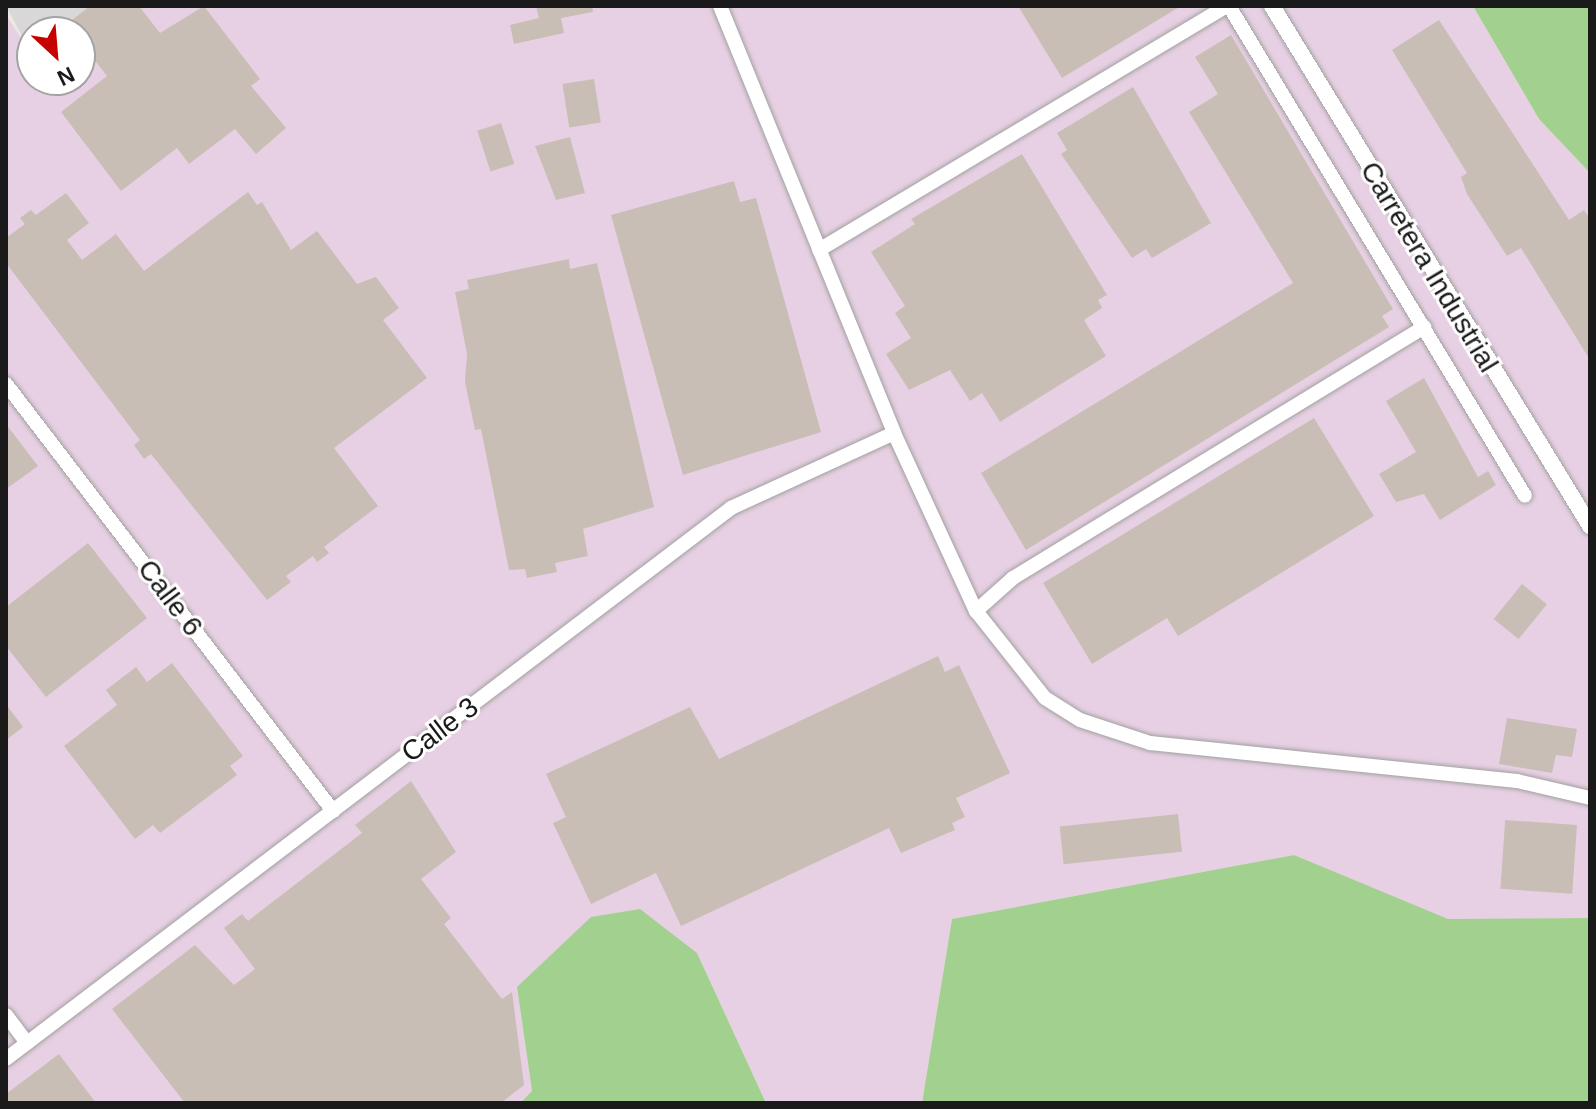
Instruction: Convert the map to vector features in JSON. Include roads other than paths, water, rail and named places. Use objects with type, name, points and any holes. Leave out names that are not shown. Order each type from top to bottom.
[{"type":"street","points":[[720,6],[894,433],[976,611],[1045,698],[1080,720],[1150,743],[1517,781],[1590,798]]},
{"type":"street","points":[[819,250],[1228,6],[1525,496]]},
{"type":"street","name":"Carretera Industrial","points":[[1272,6],[1590,526]]},
{"type":"street","points":[[976,611],[1013,578],[1425,327]]},
{"type":"street","name":"Calle 6","points":[[6,384],[333,811]]},
{"type":"street","name":"Calle 3","points":[[6,1059],[731,508],[894,433]]},
{"type":"street","points":[[6,1015],[27,1043]]}]
